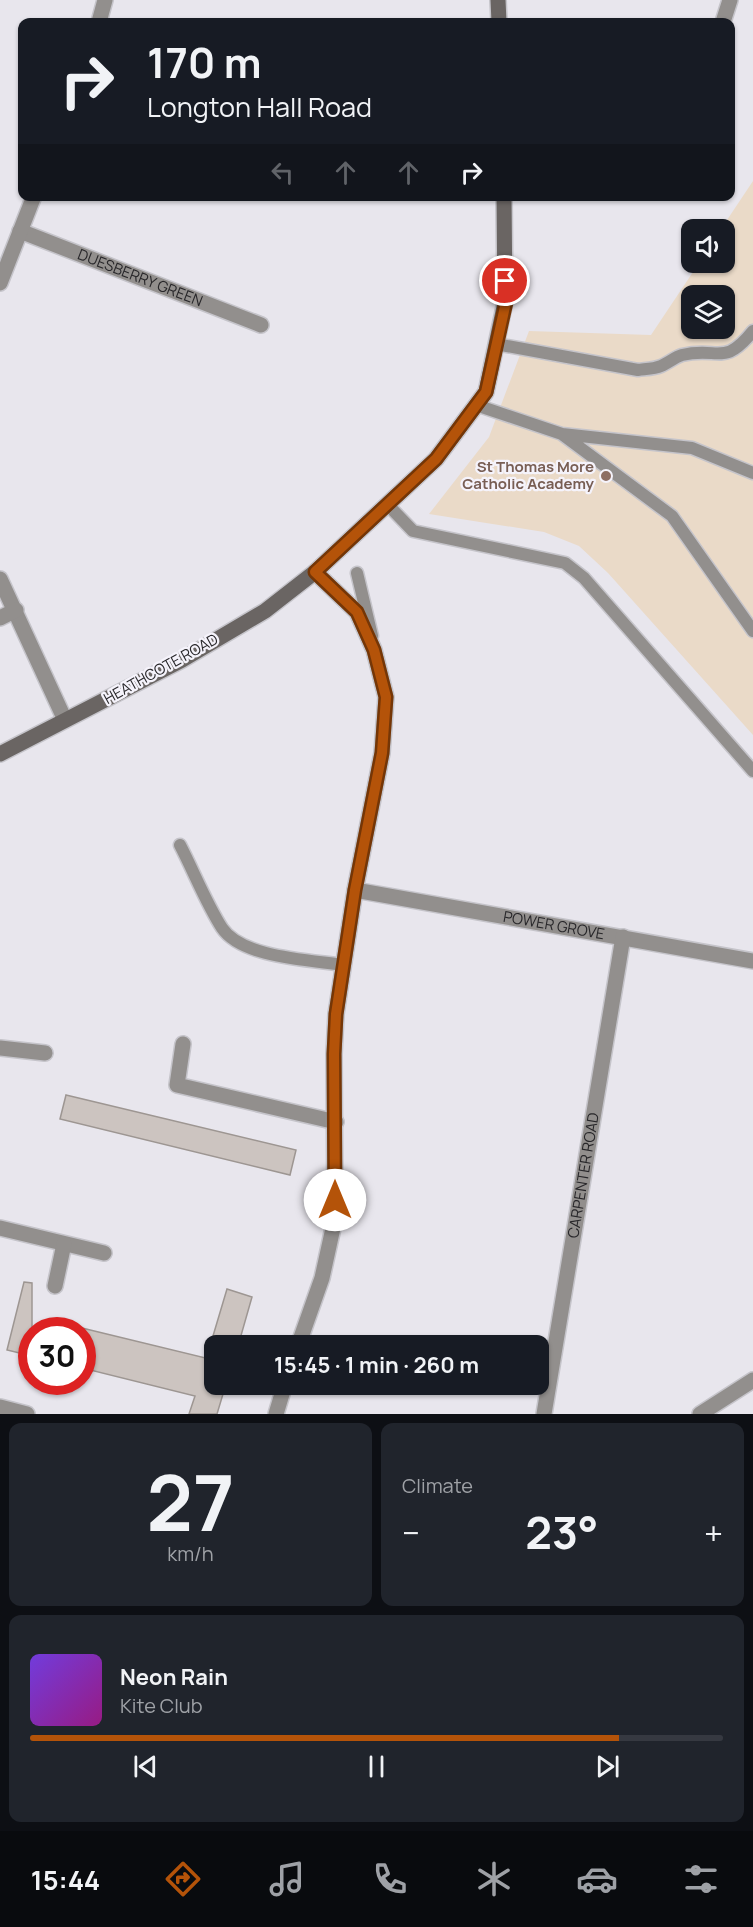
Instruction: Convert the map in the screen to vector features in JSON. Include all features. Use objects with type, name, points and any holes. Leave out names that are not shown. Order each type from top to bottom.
[{"type":"street","points":[[100,18],[105,0]]},
{"type":"street","points":[[498,0],[499,18]]},
{"type":"street","points":[[724,18],[730,0]]},
{"type":"street","points":[[0,283],[31,201]]},
{"type":"street","name":"HEATHCOTE ROAD","points":[[0,754],[182,660],[265,611],[315,572],[436,459],[486,392],[506,302],[504,201]]},
{"type":"street","name":"DUESBERRY GREEN","points":[[20,231],[261,325]]},
{"type":"street","points":[[302,1335],[322,1278],[335,1219],[334,1054],[355,890],[382,753],[386,697],[374,650],[357,612],[315,572]]},
{"type":"street","points":[[0,579],[65,720]]},
{"type":"street","points":[[0,618],[16,610]]},
{"type":"street","name":"POWER GROVE","points":[[355,890],[753,961]]},
{"type":"street","name":"CARPENTER ROAD","points":[[544,1414],[623,937]]},
{"type":"street","points":[[183,1044],[177,1085],[336,1122]]},
{"type":"street","points":[[0,1048],[45,1053]]},
{"type":"street","points":[[0,1228],[104,1254]]},
{"type":"street","points":[[55,1286],[64,1244]]},
{"type":"street","points":[[700,1414],[753,1380]]},
{"type":"street","points":[[276,1414],[282,1395]]},
{"type":"street","points":[[0,1407],[27,1414]]},
{"type":"lane","points":[[496,344],[638,370],[660,367],[679,356],[696,353],[726,355],[741,346],[753,331]]},
{"type":"lane","points":[[476,405],[562,434],[692,448],[753,473]]},
{"type":"lane","points":[[562,434],[672,516],[753,631]]},
{"type":"lane","points":[[388,506],[412,531],[565,563],[584,578],[753,771]]},
{"type":"lane","points":[[357,573],[366,604],[374,650]]},
{"type":"lane","points":[[180,845],[223,930],[239,943],[265,953],[344,964]]},
{"type":"shaded area","name":"St Thomas More Catholic Academy","points":[[753,181],[753,735],[608,573],[579,546],[544,532],[429,514],[489,437],[529,331],[651,335],[681,290],[681,339],[735,339],[735,285],[684,285],[692,273],[735,273],[735,219],[728,219]]},
{"type":"building","points":[[66,1095],[296,1150],[290,1175],[60,1119]]},
{"type":"building","points":[[24,1282],[32,1283],[32,1317],[18,1317],[18,1353],[7,1350]]},
{"type":"building","points":[[227,1289],[252,1297],[241,1335],[213,1335]]},
{"type":"building","points":[[96,1331],[204,1358],[204,1395],[223,1395],[217,1414],[189,1414],[195,1396],[96,1371]]},
{"type":"place","name":"St Thomas More Catholic Academy","points":[[606,476]]},
{"type":"route","points":[[335,1200],[336,1014],[355,890],[382,753],[386,697],[374,650],[357,612],[315,572],[436,459],[486,392],[506,302],[505,281]]}]
